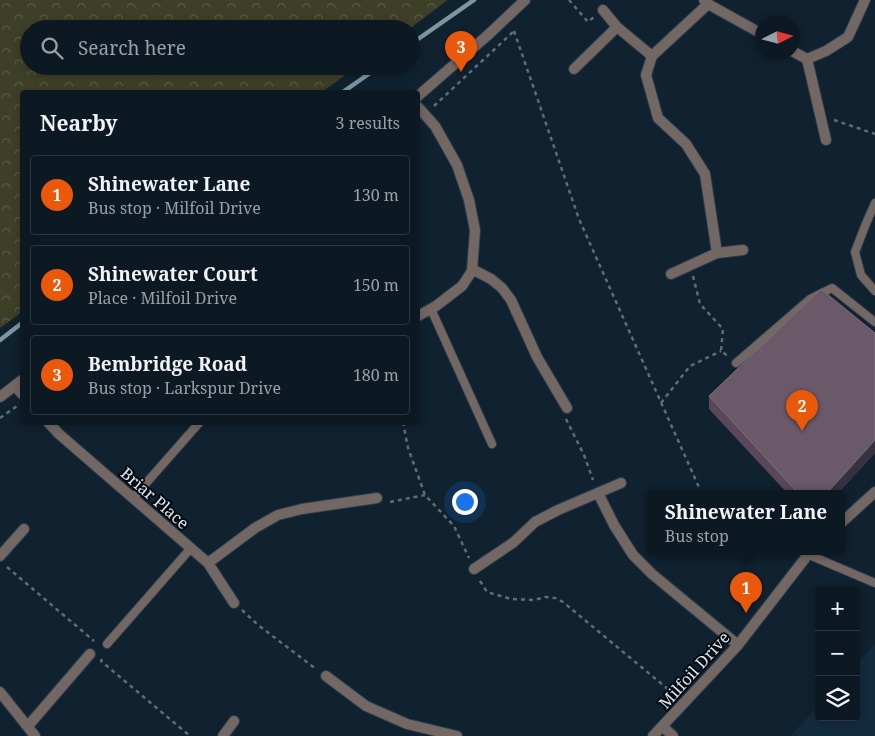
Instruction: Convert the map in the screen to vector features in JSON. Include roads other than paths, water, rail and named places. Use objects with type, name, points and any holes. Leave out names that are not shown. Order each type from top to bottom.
[{"type":"street","points":[[420,94],[525,0]]},
{"type":"street","points":[[807,59],[826,51],[848,37],[865,0]]},
{"type":"street","points":[[717,253],[705,174],[686,144],[658,118],[646,75],[652,56],[706,2],[755,30]]},
{"type":"street","points":[[603,10],[618,27],[652,56]]},
{"type":"street","points":[[574,69],[618,27]]},
{"type":"street","points":[[800,55],[807,59],[826,140]]},
{"type":"street","points":[[420,109],[436,126],[456,165],[469,200],[475,230],[472,269],[462,286],[420,315]]},
{"type":"street","points":[[671,274],[717,253],[743,250]]},
{"type":"street","points":[[472,269],[491,279],[502,288],[511,300],[537,357],[568,408]]},
{"type":"street","points":[[0,397],[19,383]]},
{"type":"street","name":"Briar Place","points":[[51,425],[208,563],[234,602]]},
{"type":"street","points":[[474,569],[514,542],[535,522],[621,483]]},
{"type":"street","points":[[845,519],[875,492]]},
{"type":"street","points":[[598,494],[614,525],[633,555],[652,574],[738,644]]},
{"type":"street","points":[[208,563],[255,528],[278,515],[302,509],[377,498]]},
{"type":"street","points":[[0,556],[24,529]]},
{"type":"street","name":"Milfoil Drive","points":[[654,736],[738,644],[807,555]]},
{"type":"street","points":[[28,726],[90,654]]},
{"type":"street","points":[[326,676],[366,706],[406,724],[457,736]]},
{"type":"street","points":[[0,692],[35,736]]},
{"type":"street","points":[[223,736],[234,721]]},
{"type":"street","points":[[663,727],[673,736]]},
{"type":"lane","points":[[874,288],[861,274],[855,252],[875,202]]},
{"type":"lane","points":[[736,363],[810,299],[832,288],[875,322]]},
{"type":"lane","points":[[431,309],[492,444]]},
{"type":"lane","points":[[134,498],[198,425]]},
{"type":"lane","points":[[105,647],[191,548]]},
{"type":"lane","points":[[813,555],[875,583]]},
{"type":"waterway","points":[[420,38],[474,0]]},
{"type":"waterway","points":[[346,90],[367,75]]},
{"type":"waterway","points":[[0,340],[20,325]]},
{"type":"place","name":"Bembridge Road","points":[[461,72]]},
{"type":"place","name":"Shinewater Court","points":[[802,431]]},
{"type":"place","name":"Shinewater Lane","points":[[746,613]]}]
